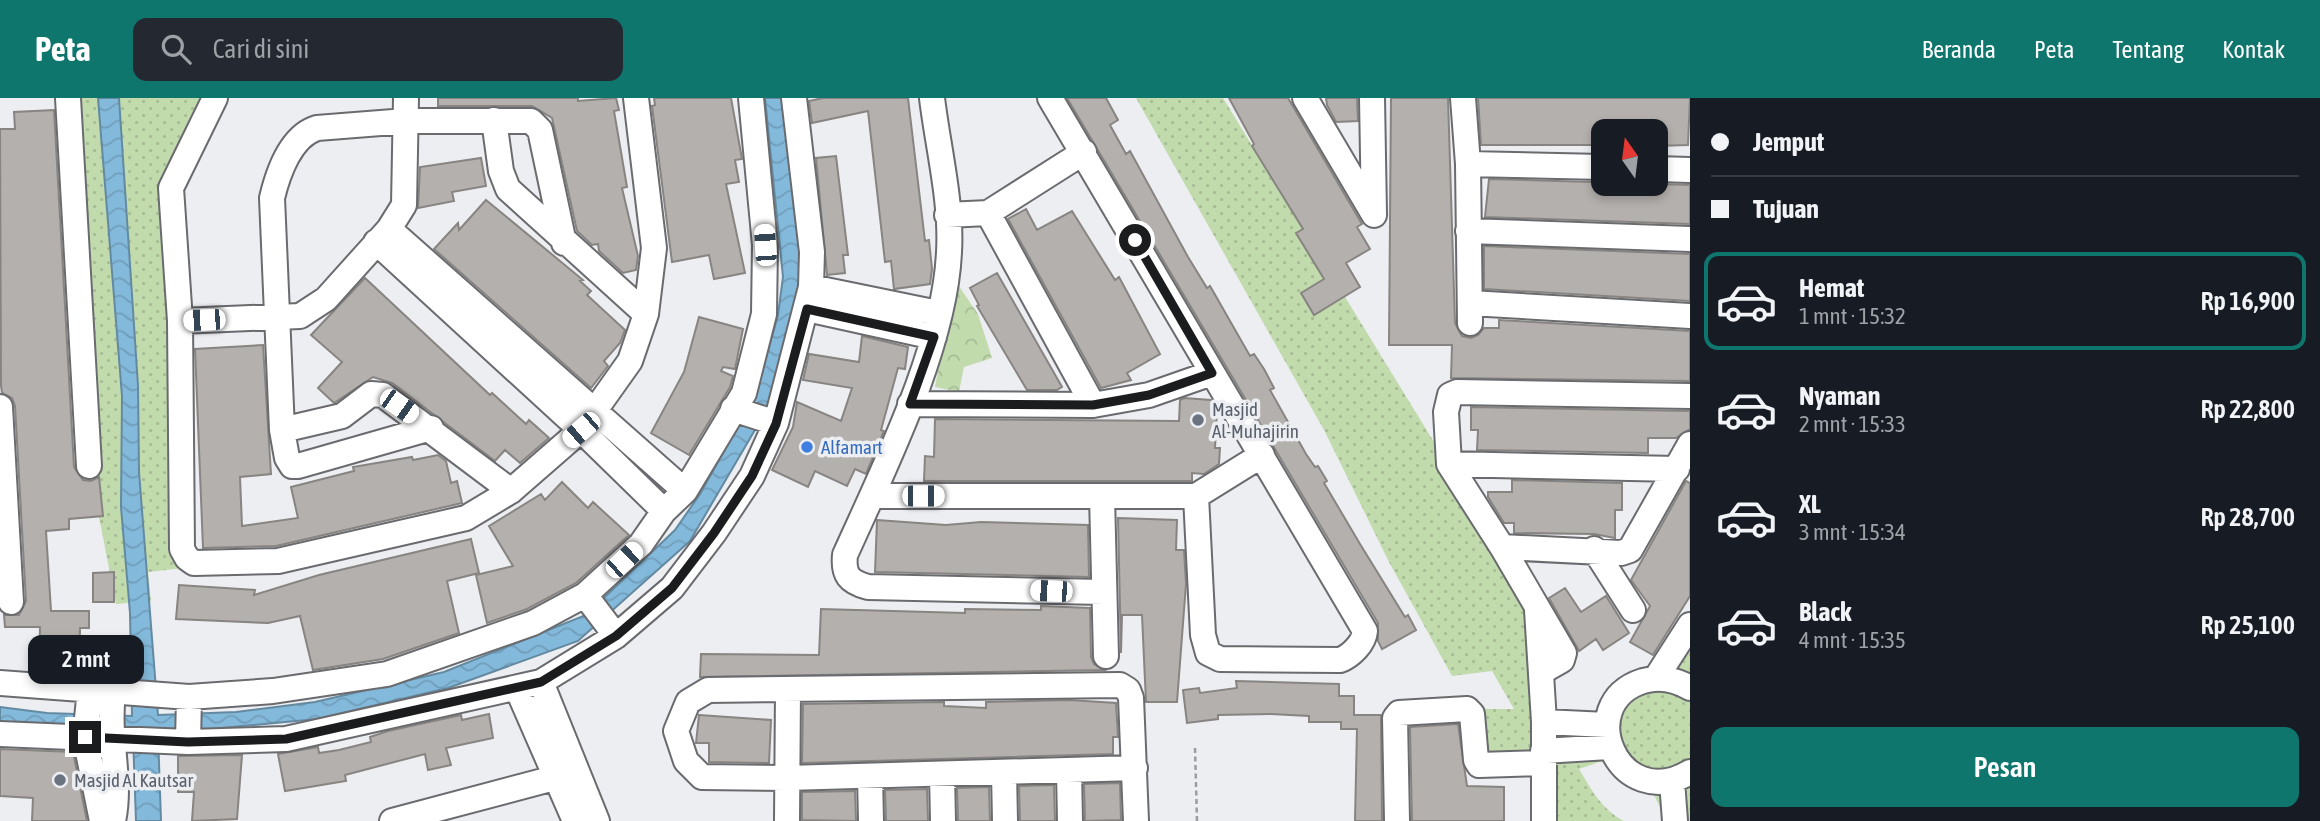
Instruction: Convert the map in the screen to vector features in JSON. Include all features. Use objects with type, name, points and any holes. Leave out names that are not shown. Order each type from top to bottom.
[{"type":"street","points":[[68,98],[89,466]]},
{"type":"street","points":[[215,98],[172,188],[180,321],[182,549],[194,563],[292,558],[466,518],[511,491],[587,421],[631,361],[646,314],[654,248],[636,98]]},
{"type":"street","points":[[0,683],[108,715],[158,741],[189,738],[286,739],[541,682],[600,614],[641,544],[664,511],[685,491],[744,393],[764,313],[765,245],[751,98]]},
{"type":"street","points":[[0,734],[85,734],[108,715],[156,694],[189,697],[273,691],[387,674],[533,623],[600,614],[672,588],[714,533],[752,476],[776,424],[809,298],[812,252],[794,98]]},
{"type":"street","points":[[932,98],[949,252],[936,325],[910,404],[845,555],[845,573],[852,583],[868,587],[1104,592]]},
{"type":"street","points":[[1050,98],[1365,631],[1365,638],[1347,658],[1220,659],[1208,653],[1203,635],[1196,496]]},
{"type":"street","points":[[1305,98],[1374,215],[1372,98]]},
{"type":"street","points":[[1463,98],[1468,164],[1470,313],[1690,316]]},
{"type":"street","points":[[180,321],[308,313],[326,299],[382,235],[406,199],[406,110]]},
{"type":"street","points":[[431,428],[298,466],[290,463],[287,458],[282,430],[272,198],[280,172],[299,139],[306,131],[317,128],[406,110],[494,120],[531,121],[540,131],[564,243]]},
{"type":"street","points":[[494,120],[501,172],[508,190],[646,314]]},
{"type":"street","points":[[947,215],[988,213],[1084,152]]},
{"type":"street","points":[[1468,164],[1591,167]]},
{"type":"street","points":[[1668,169],[1690,170]]},
{"type":"street","points":[[988,213],[1093,405]]},
{"type":"street","points":[[1468,231],[1690,239]]},
{"type":"street","points":[[382,235],[587,421],[685,491]]},
{"type":"street","points":[[809,298],[936,325]]},
{"type":"street","points":[[910,404],[1093,405],[1149,395],[1212,373]]},
{"type":"street","points":[[1544,821],[1544,722],[1537,610],[1502,547],[1449,464],[1447,400],[1453,393],[1690,396]]},
{"type":"street","points":[[282,430],[342,416],[375,394],[383,395],[431,428],[511,491]]},
{"type":"street","points":[[0,407],[13,602]]},
{"type":"street","points":[[733,409],[776,424]]},
{"type":"street","points":[[587,421],[664,511]]},
{"type":"street","points":[[1502,547],[1621,552],[1630,550],[1690,444]]},
{"type":"street","points":[[872,496],[1196,496],[1262,455]]},
{"type":"street","points":[[1449,464],[1677,469]]},
{"type":"street","points":[[1102,496],[1106,656]]},
{"type":"street","points":[[1594,550],[1633,610]]},
{"type":"street","points":[[1656,678],[1690,625]]},
{"type":"street","points":[[1675,821],[1681,777],[1646,781],[1630,773],[1608,736],[1613,705],[1625,691],[1637,683],[1656,678],[1671,679],[1690,688]]},
{"type":"street","points":[[541,682],[566,775],[575,821]]},
{"type":"street","points":[[1135,768],[788,778],[697,775],[686,761],[676,731],[688,702],[704,691],[1120,685],[1128,690],[1131,698],[1135,768],[1136,821]]},
{"type":"street","points":[[517,688],[566,775],[597,821]]},
{"type":"street","points":[[787,821],[788,690]]},
{"type":"street","points":[[189,697],[189,738]]},
{"type":"street","points":[[1397,821],[1395,718],[1399,713],[1467,709],[1472,714],[1476,760],[1479,765],[1543,757],[1608,736]]},
{"type":"street","points":[[108,715],[116,787],[113,821]]},
{"type":"street","points":[[1544,722],[1608,736]]},
{"type":"street","points":[[85,734],[103,821]]},
{"type":"street","points":[[1069,771],[1070,821]]},
{"type":"street","points":[[1004,773],[1005,821]]},
{"type":"street","points":[[942,774],[943,821]]},
{"type":"street","points":[[392,821],[458,813],[566,775]]},
{"type":"street","points":[[870,776],[872,821]]},
{"type":"path","points":[[1195,748],[1197,821]]},
{"type":"green space","points":[[68,98],[215,98],[175,177],[184,568],[148,572],[151,601],[116,604],[89,466]]},
{"type":"green space","points":[[1136,98],[1223,98],[1537,610],[1544,751],[1607,736],[1637,683],[1690,625],[1690,821],[1667,821],[1647,781],[1614,757],[1579,769],[1603,805],[1624,821],[1544,821],[1544,763],[1483,766],[1467,709],[1514,709],[1492,671],[1452,676],[1389,562],[1324,430]]},
{"type":"green space","points":[[954,279],[978,314],[992,358],[964,367],[959,392],[935,387]]},
{"type":"water","points":[[98,98],[119,98],[138,386],[139,472],[158,715],[236,712],[315,702],[444,672],[586,615],[675,530],[700,494],[756,394],[778,315],[783,277],[765,98],[787,98],[804,275],[773,399],[690,541],[578,641],[448,688],[317,719],[158,734],[161,821],[136,821],[133,736],[0,726],[0,707],[47,713],[132,716],[130,613],[121,507],[122,396]]},
{"type":"building","points":[[438,98],[578,98],[578,101],[616,98],[619,110],[614,111],[627,187],[622,188],[638,256],[636,270],[623,273],[599,251],[598,244],[592,245],[577,231],[552,118],[532,106],[438,106]]},
{"type":"building","points":[[654,98],[731,98],[742,159],[735,160],[739,182],[726,184],[745,273],[714,279],[709,255],[672,262],[652,106],[655,105]]},
{"type":"building","points":[[823,98],[908,98],[925,241],[929,240],[932,269],[930,284],[894,289],[891,261],[885,262],[868,111],[812,123],[809,101]]},
{"type":"building","points":[[1067,98],[1106,98],[1118,120],[1110,125],[1126,154],[1130,151],[1207,288],[1210,286],[1250,356],[1254,354],[1264,369],[1274,388],[1270,390],[1306,454],[1315,467],[1318,466],[1327,481],[1324,483],[1360,544],[1405,617],[1408,615],[1416,630],[1382,649],[1378,641],[1378,623]]},
{"type":"building","points":[[1229,98],[1288,98],[1362,224],[1357,227],[1370,249],[1346,263],[1360,287],[1314,315],[1301,293],[1324,279],[1296,233],[1303,229],[1252,146],[1254,144]]},
{"type":"building","points":[[1326,98],[1357,98],[1358,121],[1336,122]]},
{"type":"building","points":[[1391,98],[1448,98],[1455,323],[1462,336],[1471,338],[1484,328],[1499,328],[1499,320],[1690,331],[1690,381],[1451,378],[1452,345],[1389,345]]},
{"type":"building","points":[[1478,98],[1690,98],[1688,145],[1668,146],[1668,119],[1591,119],[1591,145],[1481,145]]},
{"type":"building","points":[[54,110],[74,467],[83,480],[91,481],[99,477],[103,516],[69,519],[69,529],[46,531],[51,611],[89,611],[89,628],[80,628],[79,673],[39,671],[40,627],[5,627],[4,615],[19,615],[26,601],[15,406],[12,398],[2,393],[1,386],[0,129],[15,129],[14,112]]},
{"type":"building","points":[[836,156],[848,255],[843,255],[845,273],[827,275],[816,158]]},
{"type":"building","points":[[481,158],[486,186],[452,192],[454,201],[418,208],[420,167]]},
{"type":"building","points":[[1489,179],[1591,182],[1591,196],[1668,196],[1668,184],[1690,185],[1690,224],[1485,217]]},
{"type":"building","points":[[486,200],[583,280],[580,281],[591,291],[587,295],[625,330],[620,343],[604,361],[608,366],[591,388],[434,249],[458,223],[459,230]]},
{"type":"building","points":[[1026,209],[1037,230],[1072,211],[1115,280],[1119,277],[1160,354],[1127,373],[1131,380],[1101,388],[1008,219]]},
{"type":"building","points":[[1484,246],[1690,254],[1690,301],[1484,289]]},
{"type":"building","points":[[997,273],[1062,387],[1057,390],[1027,390],[977,306],[979,305],[970,288]]},
{"type":"building","points":[[365,278],[490,395],[492,393],[526,424],[529,420],[549,438],[520,463],[505,450],[495,461],[392,383],[373,377],[334,403],[318,388],[342,362],[311,335]]},
{"type":"building","points":[[699,317],[743,329],[735,369],[723,367],[721,371],[733,376],[730,387],[689,455],[651,433],[684,372]]},
{"type":"building","points":[[862,336],[908,347],[905,369],[898,368],[881,430],[884,431],[866,474],[855,469],[847,486],[815,471],[808,487],[772,470],[793,427],[797,402],[841,421],[852,388],[803,380],[809,354],[859,362]]},
{"type":"building","points":[[263,345],[271,474],[240,477],[242,526],[298,518],[291,487],[354,471],[353,467],[412,457],[413,460],[438,455],[446,461],[451,483],[457,481],[462,503],[276,546],[203,548],[195,349]]},
{"type":"building","points":[[1180,400],[1211,400],[1217,409],[1215,448],[1220,448],[1219,464],[1204,474],[1192,473],[1192,481],[924,481],[925,456],[934,457],[935,419],[1179,421]]},
{"type":"building","points":[[1471,407],[1690,411],[1690,429],[1676,438],[1648,438],[1648,453],[1477,450],[1478,430],[1471,430]]},
{"type":"building","points":[[1512,480],[1622,483],[1622,510],[1615,510],[1615,538],[1594,534],[1514,533],[1514,523],[1504,523],[1488,497],[1488,492],[1512,492]]},
{"type":"building","points":[[1686,481],[1690,483],[1690,596],[1653,655],[1630,642],[1650,606],[1631,580]]},
{"type":"building","points":[[562,482],[588,508],[593,502],[629,535],[576,583],[527,609],[487,623],[476,575],[513,566],[489,526],[541,494],[545,500]]},
{"type":"building","points":[[1118,518],[1177,520],[1176,550],[1184,550],[1186,584],[1177,702],[1146,702],[1142,615],[1122,615],[1121,653]]},
{"type":"building","points":[[877,520],[946,525],[981,522],[1088,525],[1089,577],[875,572]]},
{"type":"building","points":[[471,539],[479,573],[447,581],[459,633],[383,659],[313,670],[300,616],[268,623],[176,619],[179,585],[255,590],[254,595],[319,575]]},
{"type":"building","points":[[114,572],[114,602],[93,602],[93,573]]},
{"type":"building","points":[[1565,588],[1581,612],[1606,596],[1629,633],[1603,650],[1596,639],[1579,651],[1549,598]]},
{"type":"building","points":[[1041,606],[1090,608],[1091,657],[1094,664],[1104,670],[700,677],[701,654],[819,655],[821,609],[965,613],[965,609],[1041,610]]},
{"type":"building","points":[[1236,681],[1339,684],[1339,696],[1354,696],[1354,715],[1381,715],[1382,821],[1355,821],[1357,729],[1341,729],[1341,722],[1309,722],[1309,716],[1271,714],[1218,715],[1218,719],[1187,723],[1183,690],[1199,688],[1200,693],[1237,688]]},
{"type":"building","points":[[1069,700],[1116,703],[1118,737],[1113,737],[1113,754],[802,763],[803,704],[944,702],[944,706],[986,708],[986,702]]},
{"type":"building","points":[[489,714],[493,738],[446,748],[451,765],[428,770],[425,754],[345,775],[346,781],[285,791],[278,754],[318,747],[319,753],[339,750],[371,742],[370,737],[388,731],[461,715],[462,720]]},
{"type":"building","points":[[699,715],[771,720],[769,763],[709,762],[709,743],[696,743]]},
{"type":"building","points":[[1458,724],[1467,786],[1504,787],[1504,821],[1412,821],[1410,727]]},
{"type":"building","name":"Masjid Al Kautsar","points":[[0,749],[73,752],[87,821],[32,821],[33,798],[0,796]]},
{"type":"building","points":[[242,755],[237,819],[192,821],[194,792],[178,792],[178,756]]},
{"type":"building","points":[[1120,783],[1121,820],[1085,821],[1084,784]]},
{"type":"building","points":[[1054,785],[1055,821],[1020,821],[1019,786]]},
{"type":"building","points":[[989,787],[990,821],[958,821],[957,788]]},
{"type":"building","points":[[927,789],[928,821],[886,821],[885,790]]},
{"type":"building","points":[[855,791],[856,821],[802,820],[802,792]]},
{"type":"place","name":"Masjid Al-Muhajirin","points":[[1198,420]]},
{"type":"place","name":"Alfamart","points":[[807,447]]},
{"type":"place","name":"Masjid Al Kautsar","points":[[60,780]]},
{"type":"route","points":[[85,737],[188,742],[286,739],[368,723],[541,682],[616,636],[672,588],[714,533],[752,476],[776,424],[807,309],[934,337],[910,404],[1041,407],[1093,405],[1149,395],[1212,373],[1135,240]]}]
